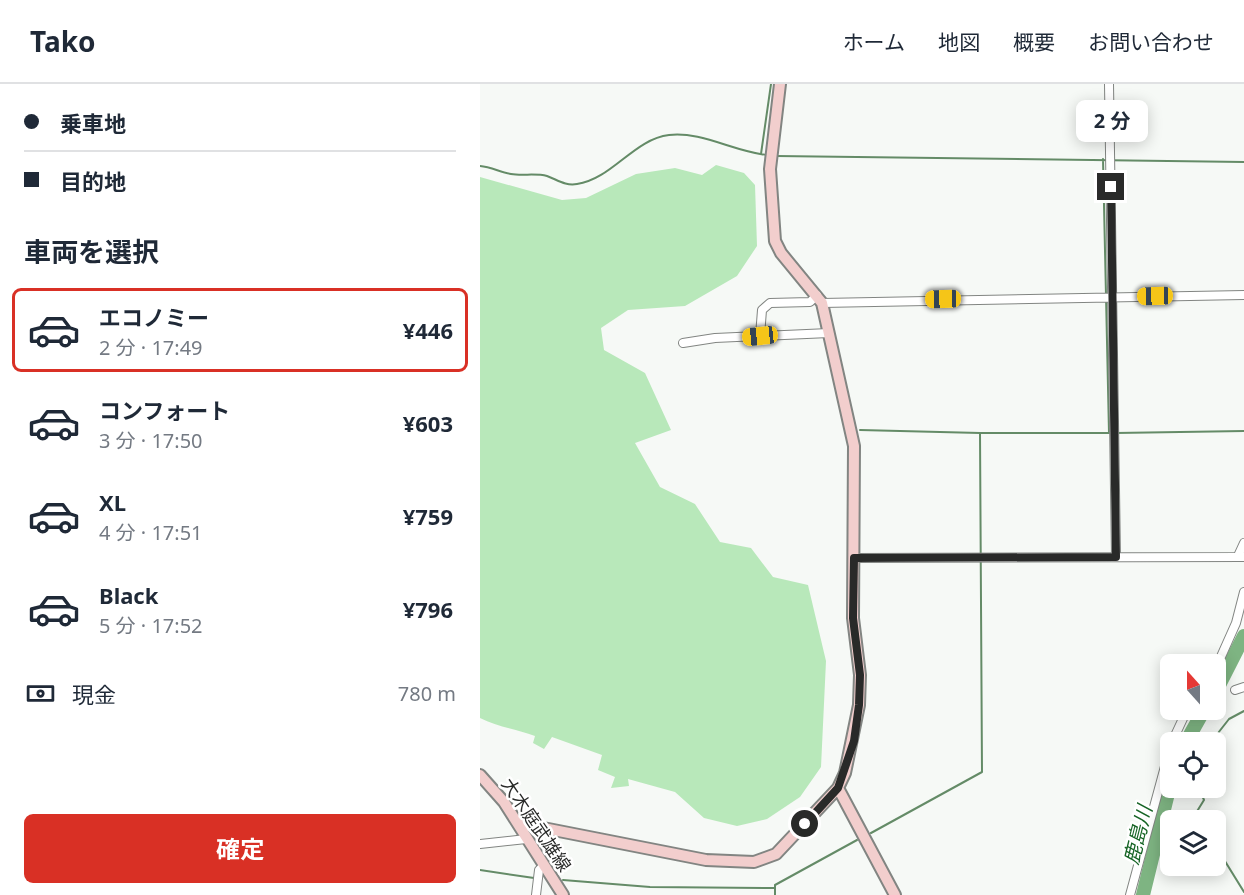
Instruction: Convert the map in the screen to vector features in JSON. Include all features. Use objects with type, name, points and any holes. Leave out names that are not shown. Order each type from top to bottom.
[{"type":"street","points":[[518,823],[706,860],[754,862],[776,854],[838,788],[854,741],[859,705],[860,675],[853,618],[854,446],[830,333],[820,299],[781,253],[775,241],[771,149],[780,84]]},
{"type":"street","points":[[1109,84],[1108,297],[1116,439],[1116,557]]},
{"type":"street","points":[[760,336],[762,310],[770,303],[810,302],[820,299],[1244,295]]},
{"type":"street","points":[[683,343],[830,333]]},
{"type":"street","points":[[854,558],[1241,556],[1244,543]]},
{"type":"street","points":[[1222,654],[1236,623],[1244,592]]},
{"type":"street","points":[[1235,690],[1244,687]]},
{"type":"street","name":"大木庭武雄線","points":[[480,775],[491,784],[518,823],[563,895]]},
{"type":"street","points":[[1130,895],[1160,785]]},
{"type":"street","points":[[838,788],[895,895]]},
{"type":"street","points":[[480,844],[526,839]]},
{"type":"street","points":[[536,895],[539,870],[544,865]]},
{"type":"green space","points":[[716,165],[744,173],[755,185],[757,246],[737,276],[685,306],[628,310],[601,328],[604,350],[645,373],[671,430],[635,443],[660,487],[695,504],[720,542],[751,548],[773,577],[808,585],[826,661],[821,767],[800,797],[767,819],[737,826],[704,818],[675,792],[628,779],[629,786],[611,788],[615,777],[598,770],[602,755],[552,737],[544,749],[533,743],[535,736],[480,718],[480,177],[562,200],[586,198],[636,174],[675,168],[702,175]]},
{"type":"waterway","points":[[761,154],[771,84]]},
{"type":"waterway","points":[[480,166],[511,174],[543,175],[565,183],[577,184],[590,181],[645,144],[669,135],[693,136],[767,155]]},
{"type":"waterway","points":[[776,156],[1244,162]]},
{"type":"waterway","points":[[1103,159],[1109,433]]},
{"type":"waterway","points":[[860,430],[980,433]]},
{"type":"waterway","points":[[1116,433],[1244,431]]},
{"type":"waterway","points":[[871,833],[982,772],[980,433],[1111,433]]},
{"type":"waterway","name":"鹿島川","points":[[1226,671],[1244,636]]},
{"type":"waterway","points":[[1219,732],[1229,719],[1244,711]]},
{"type":"waterway","name":"鹿島川","points":[[1192,732],[1198,720]]},
{"type":"waterway","name":"鹿島川","points":[[1143,895],[1167,798]]},
{"type":"waterway","points":[[1198,810],[1203,798]]},
{"type":"waterway","points":[[775,895],[775,885],[857,840]]},
{"type":"waterway","points":[[1226,863],[1244,892]]},
{"type":"waterway","points":[[480,870],[534,878]]},
{"type":"waterway","points":[[563,880],[650,887],[775,888]]},
{"type":"route","points":[[805,824],[838,788],[854,741],[860,675],[853,618],[854,558],[1116,557],[1111,187]]}]
